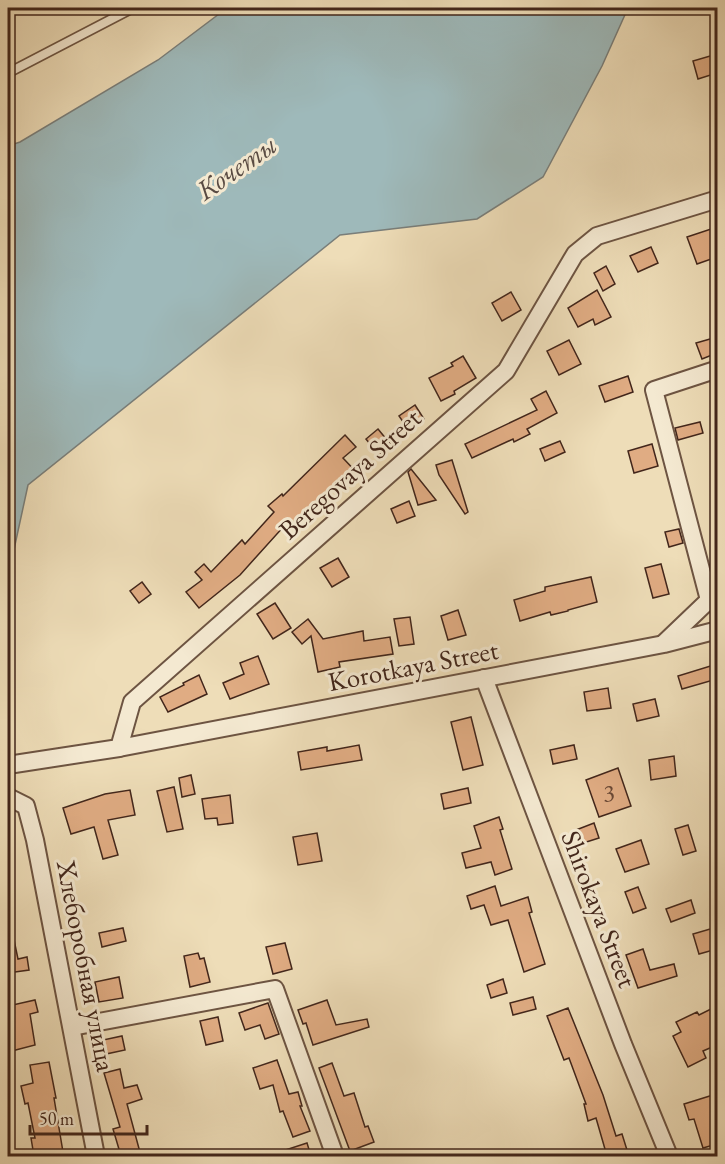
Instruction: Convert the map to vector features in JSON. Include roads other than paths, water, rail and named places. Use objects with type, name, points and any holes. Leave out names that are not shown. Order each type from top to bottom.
[{"type":"street","name":"Beregovaya Street","points":[[118,748],[132,702],[506,370],[575,254],[597,236],[717,199]]},
{"type":"street","points":[[664,644],[709,600],[654,390],[717,369]]},
{"type":"street","name":"Korotkaya Street","points":[[118,748],[664,644],[717,630]]},
{"type":"street","name":"Shirokaya Street","points":[[484,678],[623,1044],[669,1156]]},
{"type":"street","points":[[8,765],[118,748]]},
{"type":"street","name":"Хлеборобная улица","points":[[8,797],[26,806],[35,840],[96,1156]]},
{"type":"street","points":[[72,1027],[275,989],[335,1156]]},
{"type":"lane","points":[[8,73],[133,8]]},
{"type":"water","name":"Кочеты","points":[[227,8],[628,8],[602,66],[543,177],[477,219],[340,235],[28,485],[8,570],[8,146],[20,142],[158,60]]}]
